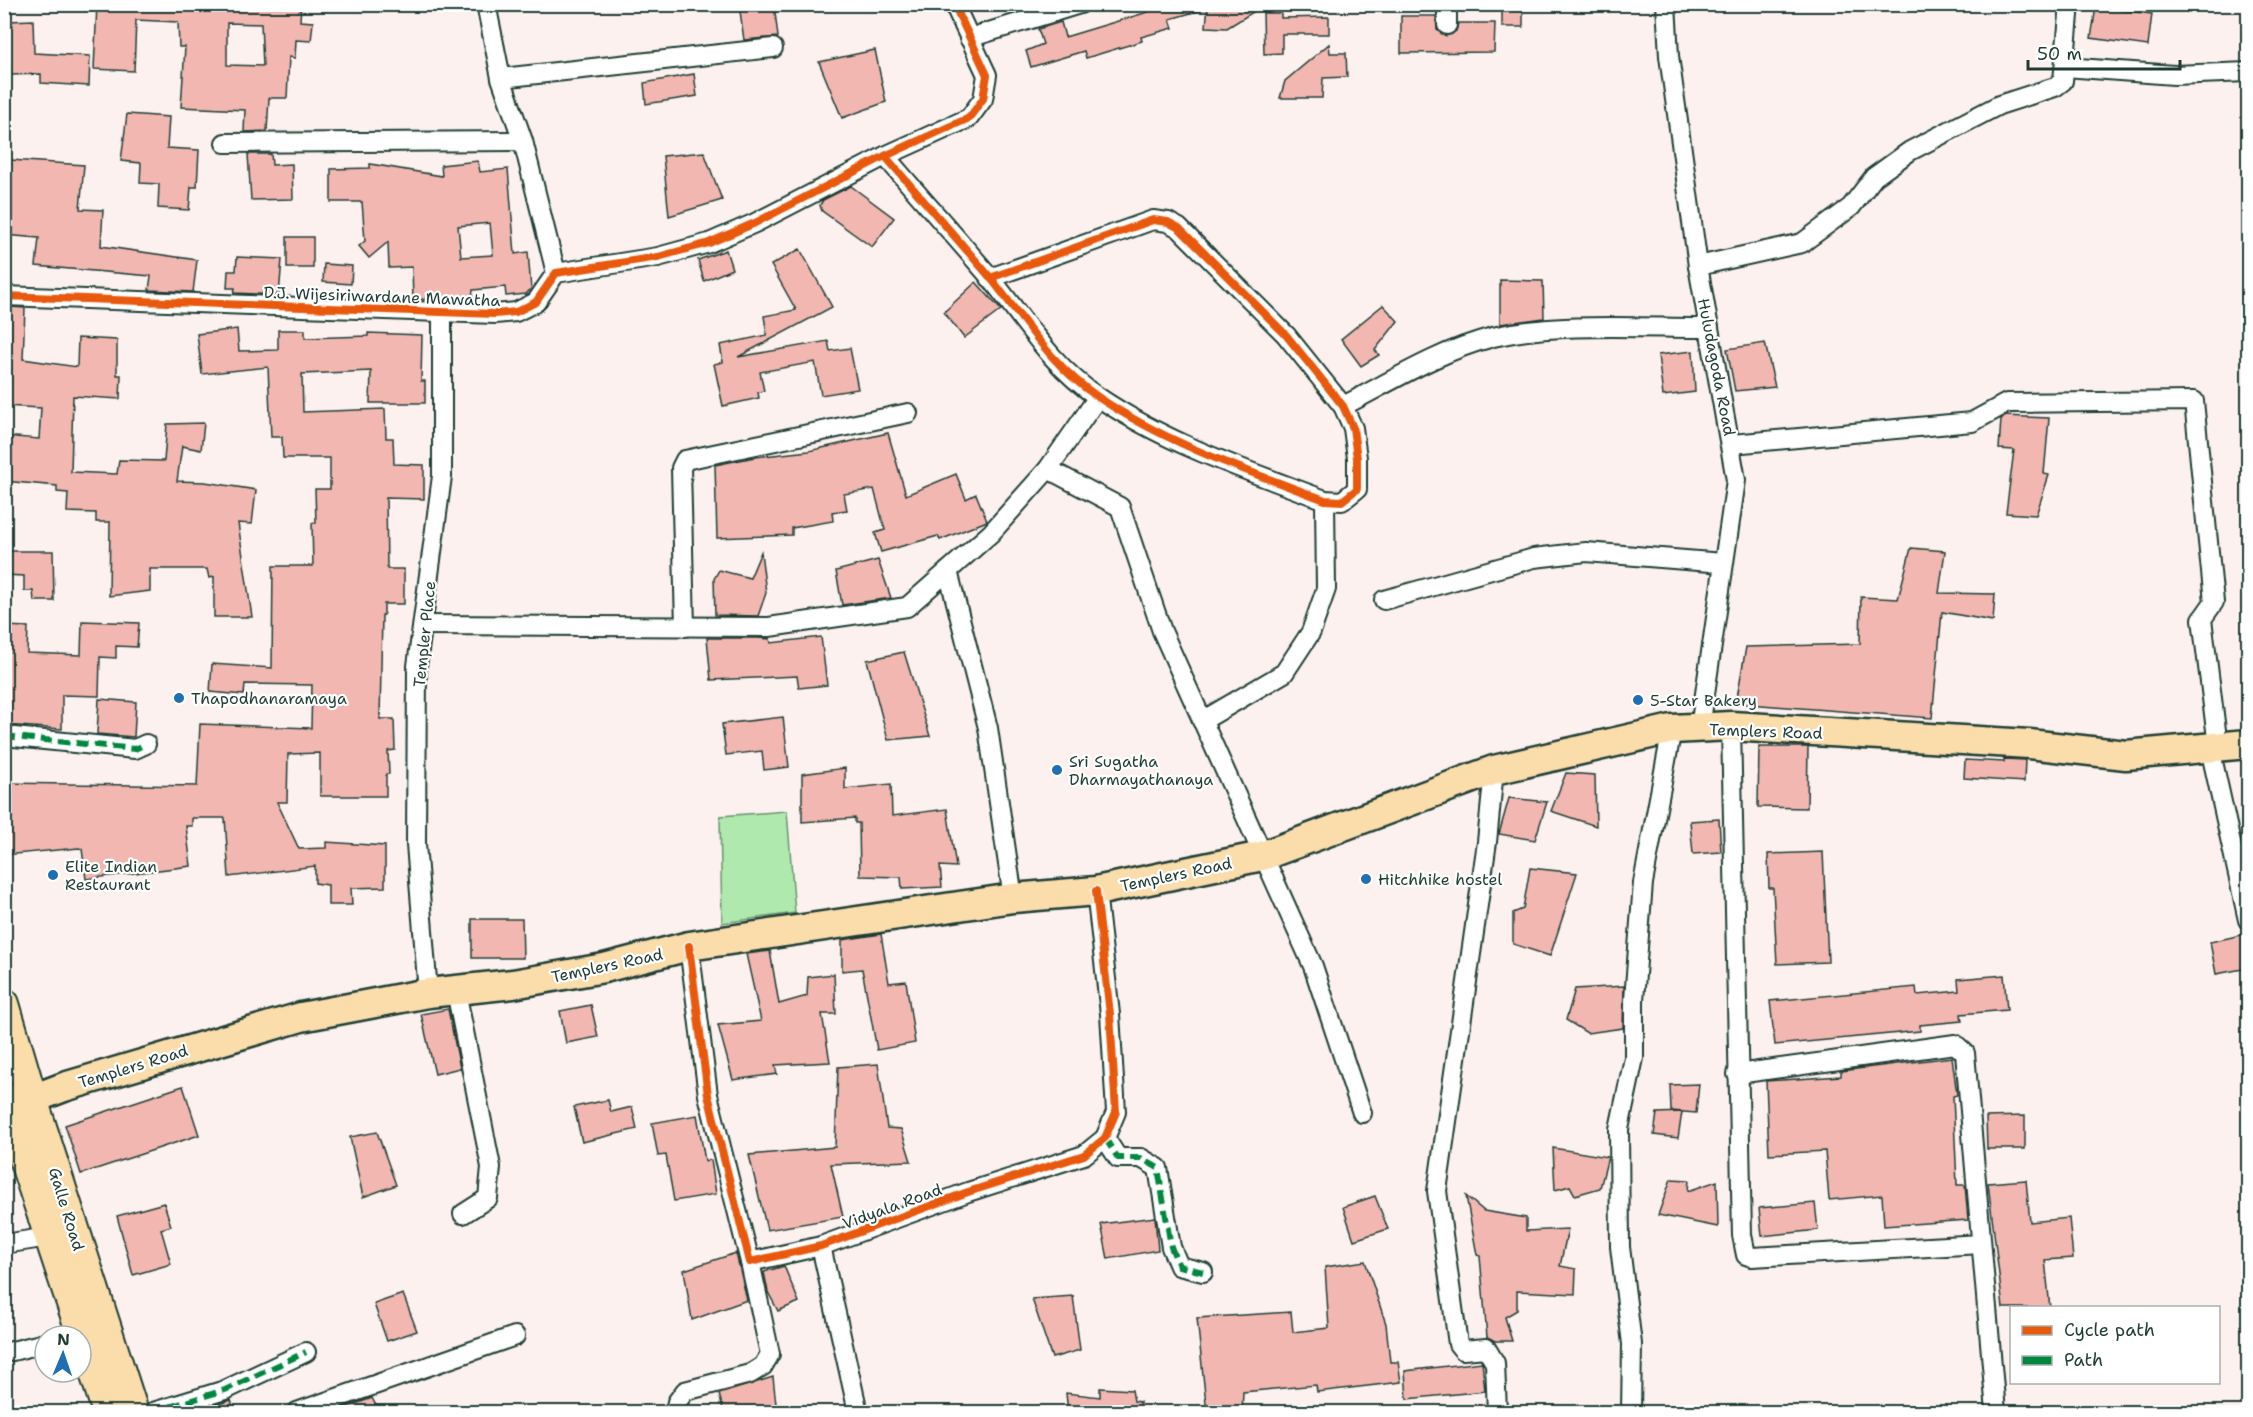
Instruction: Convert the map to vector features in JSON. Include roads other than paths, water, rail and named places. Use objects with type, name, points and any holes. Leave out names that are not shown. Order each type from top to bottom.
[{"type":"highway","name":"Galle Road","points":[[4,1004],[15,1102],[49,1237],[76,1324]]},
{"type":"highway","name":"Galle Road","points":[[15,1102],[133,1413]]},
{"type":"highway","name":"Galle Road","points":[[93,1373],[108,1413]]},
{"type":"main road","name":"Templers Road","points":[[15,1102],[301,1017],[442,992],[513,984],[604,968],[689,946],[1013,898],[1096,891],[1262,856],[1494,770],[1686,729],[1731,726],[2029,744],[2126,755],[2248,744]]},
{"type":"street","points":[[486,4],[501,78],[523,141],[556,273],[658,256],[709,243],[755,223],[885,156],[969,118],[983,99],[987,75],[954,4]]},
{"type":"street","points":[[969,38],[1080,4]]},
{"type":"street","points":[[1447,4],[1447,25]]},
{"type":"street","name":"Huludagoda Road","points":[[1631,1413],[1632,1344],[1620,1247],[1619,1129],[1634,1058],[1634,1000],[1643,883],[1686,729],[1723,563],[1736,480],[1698,266],[1669,56],[1666,4]]},
{"type":"street","points":[[1698,266],[1802,243],[1851,207],[1874,177],[1910,150],[1999,105],[2055,87],[2063,81],[2070,4]]},
{"type":"street","points":[[501,78],[774,48]]},
{"type":"street","points":[[2065,67],[2174,75],[2248,72]]},
{"type":"street","points":[[225,143],[523,141]]},
{"type":"street","points":[[885,156],[990,278],[1033,336],[1065,369],[1098,397],[1196,451],[1325,500],[1342,501],[1357,489],[1357,458],[1353,428],[1343,406],[1286,335],[1179,228],[1168,222],[1153,220],[990,278]]},
{"type":"street","name":"D.J. Wijesiriwardane Mawatha","points":[[4,296],[442,312],[516,312],[536,302],[556,273]]},
{"type":"street","name":"Templer Place","points":[[442,312],[442,476],[417,666],[416,844],[442,992],[491,1167],[488,1198],[463,1214]]},
{"type":"street","points":[[1343,406],[1439,355],[1494,337],[1543,330],[1709,327]]},
{"type":"street","points":[[423,625],[769,627],[907,607],[991,533],[1048,469],[1098,397]]},
{"type":"street","points":[[1731,444],[1972,422],[2007,403],[2194,401],[2214,602],[2202,619],[2214,747],[2248,920]]},
{"type":"street","points":[[684,627],[681,468],[685,460],[908,413]]},
{"type":"street","points":[[1048,469],[1120,507],[1162,631],[1313,966],[1362,1113]]},
{"type":"street","points":[[1202,721],[1284,673],[1311,632],[1326,589],[1325,500]]},
{"type":"street","points":[[1384,600],[1534,558],[1586,552],[1723,563]]},
{"type":"street","points":[[948,571],[988,728],[1013,898]]},
{"type":"street","points":[[1731,726],[1737,1074],[1742,1234],[1746,1255],[1752,1257],[1981,1244]]},
{"type":"street","points":[[4,736],[135,749],[146,744]]},
{"type":"street","points":[[1494,770],[1487,842],[1437,1191],[1458,1344],[1463,1350],[1486,1348],[1495,1363],[1497,1413]]},
{"type":"street","points":[[1096,891],[1110,1014],[1116,1112],[1105,1138],[1118,1158],[1141,1158],[1158,1168],[1171,1247],[1179,1266],[1203,1272]]},
{"type":"street","points":[[675,1413],[677,1402],[685,1391],[750,1374],[763,1366],[770,1354],[750,1262],[708,1095],[689,946]]},
{"type":"street","points":[[1737,1074],[1955,1044],[1965,1053],[1996,1413]]},
{"type":"street","name":"Vidyala Road","points":[[750,1262],[821,1246],[968,1192],[1084,1155],[1105,1138]]},
{"type":"street","points":[[4,1244],[49,1237]]},
{"type":"street","points":[[821,1246],[858,1413]]},
{"type":"street","points":[[297,1413],[515,1336]]},
{"type":"street","points":[[4,1353],[33,1346]]},
{"type":"street","points":[[153,1413],[225,1390],[306,1352]]},
{"type":"place","name":"Thapodhanaramaya","points":[[179,698]]},
{"type":"place","name":"5-Star Bakery","points":[[1638,700]]},
{"type":"place","name":"Sri Sugatha Dharmayathanaya","points":[[1057,770]]},
{"type":"place","name":"Elite Indian Restaurant","points":[[53,875]]},
{"type":"place","name":"Hitchhike hostel","points":[[1366,879]]}]
